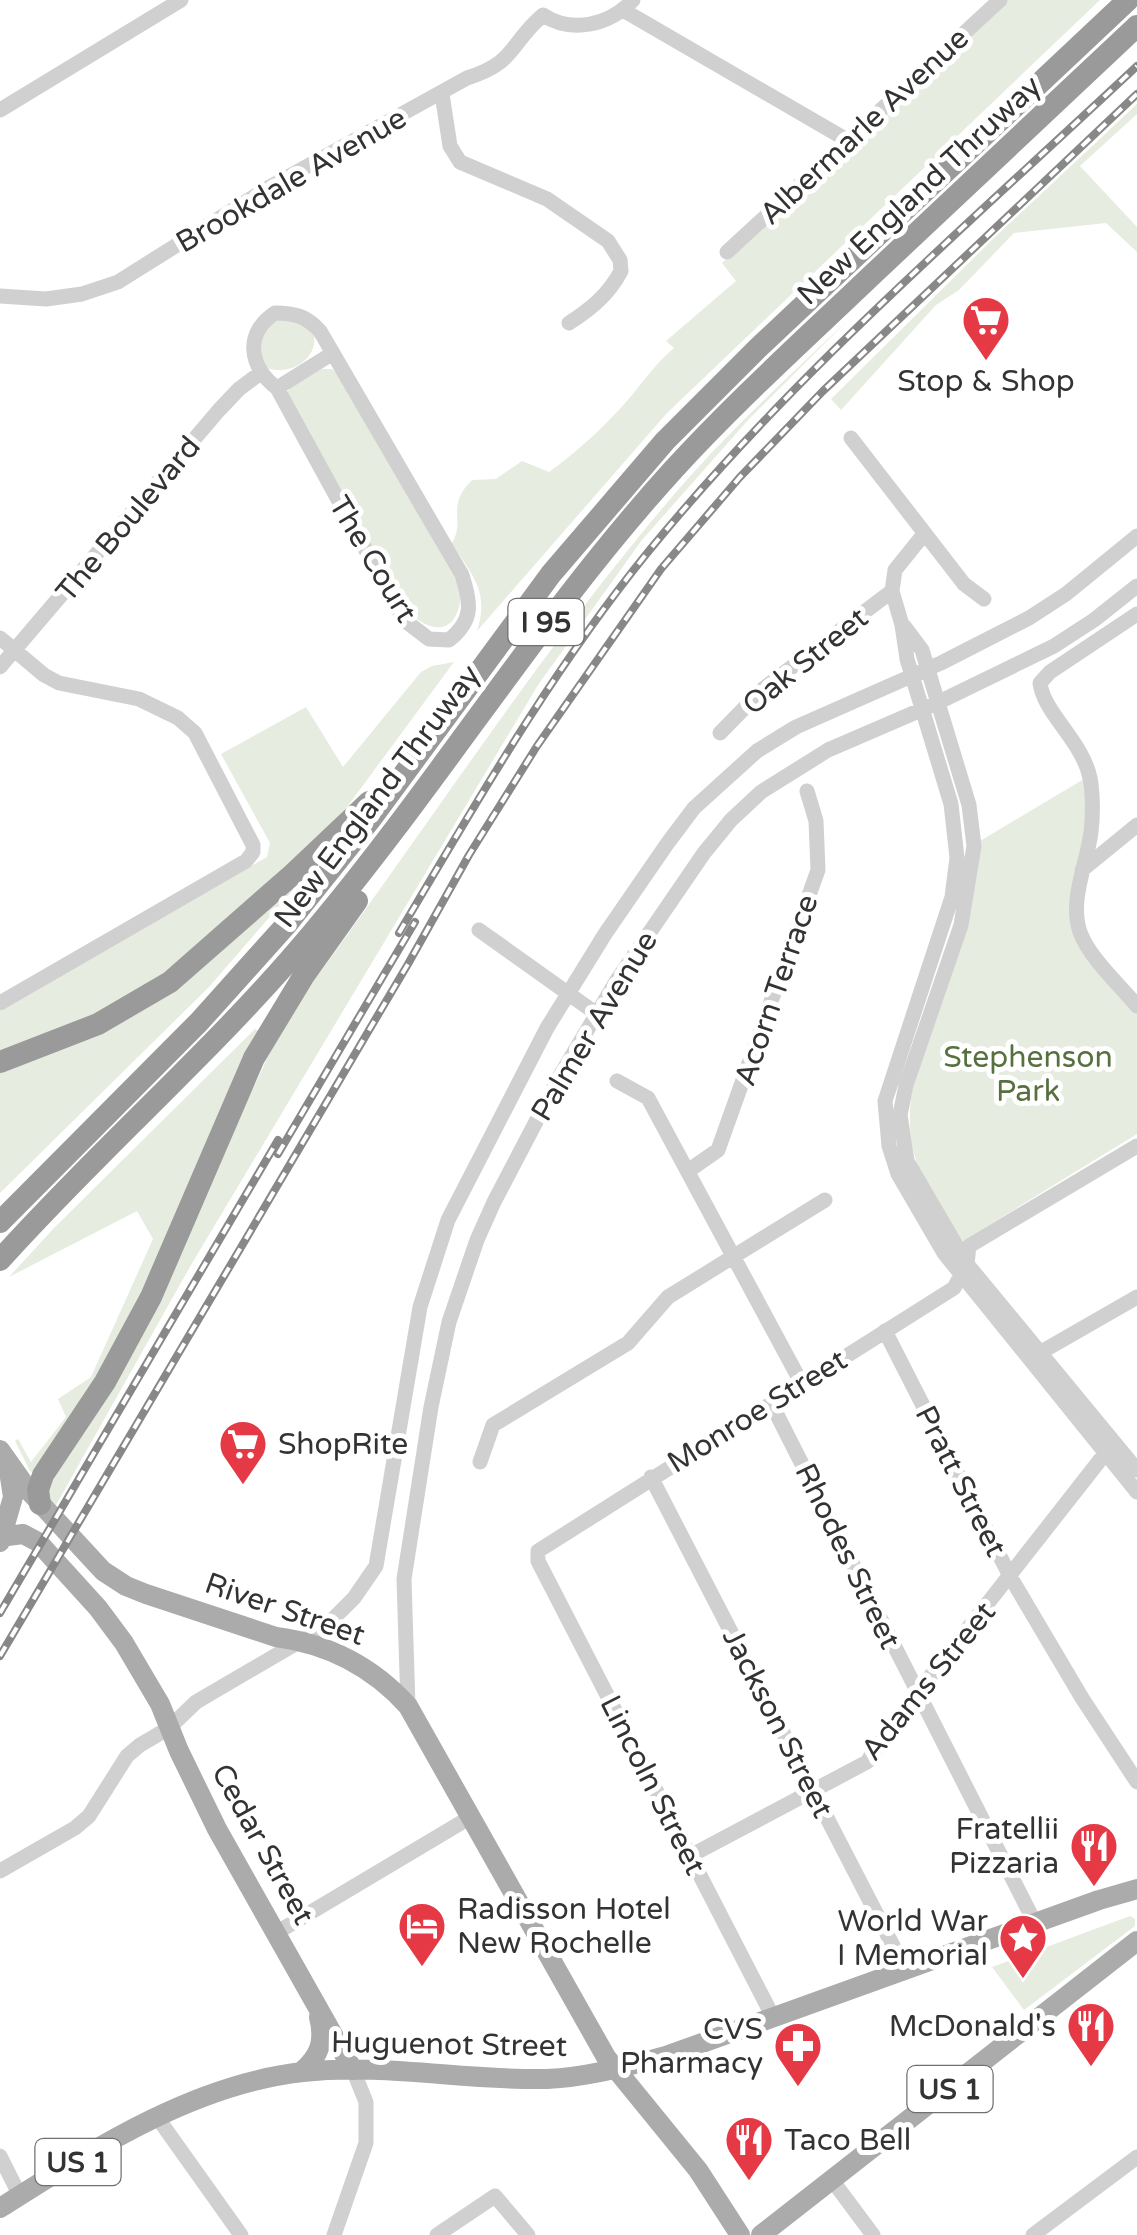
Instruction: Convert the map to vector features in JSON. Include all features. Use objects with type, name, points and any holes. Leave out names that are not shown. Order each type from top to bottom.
[{"type":"highway","name":"New England Thruway","points":[[0,1222],[239,979],[334,867],[551,574],[665,441],[758,348],[1128,0]]},
{"type":"highway","name":"New England Thruway","points":[[0,1260],[257,997],[341,898],[572,588],[676,466],[768,372],[1137,26]]},
{"type":"highway","points":[[0,1062],[98,1024],[170,982],[319,851],[421,750]]},
{"type":"highway","points":[[40,1504],[38,1490],[44,1475],[104,1382],[158,1283],[254,1058],[303,977],[399,840],[434,776]]},
{"type":"main road","name":"River Street","points":[[4,1456],[40,1504],[86,1554],[126,1586],[276,1637],[301,1640],[356,1662],[408,1706],[614,2070],[688,2156],[740,2235]]},
{"type":"main road","points":[[1,1538],[13,1497],[4,1456]]},
{"type":"main road","name":"Cedar Street","points":[[1,1538],[23,1534],[35,1540],[80,1586],[130,1653],[160,1704],[211,1816],[353,2070]]},
{"type":"main road","name":"Huguenot Street","points":[[0,2208],[157,2117],[217,2092],[301,2072],[353,2070],[524,2079],[614,2070],[666,2056],[905,1968],[1137,1889]]},
{"type":"main road","points":[[1099,1900],[1137,1905]]},
{"type":"main road","name":"US 1","points":[[761,2235],[1135,1942]]},
{"type":"main road","points":[[301,2072],[312,2064],[322,2044],[316,2000]]},
{"type":"street","points":[[0,110],[182,0]]},
{"type":"street","name":"Albermarle Avenue","points":[[727,252],[1000,0]]},
{"type":"street","points":[[540,7],[569,25],[592,24],[628,5],[848,140]]},
{"type":"street","name":"Brookdale Avenue","points":[[0,296],[46,299],[82,294],[118,282],[266,189],[467,78],[490,71],[514,52],[540,7]]},
{"type":"street","points":[[442,94],[450,146],[460,162],[546,199],[608,241],[615,251],[621,271],[613,286],[590,310],[569,323]]},
{"type":"street","name":"The Court","points":[[274,313],[291,313],[308,318],[333,354],[462,575],[470,610],[462,630],[449,640],[418,634],[404,620],[277,388],[260,374],[254,356],[256,332],[274,313]]},
{"type":"street","points":[[277,388],[333,354]]},
{"type":"street","name":"The Boulevard","points":[[0,667],[220,410],[260,374]]},
{"type":"street","points":[[851,438],[964,584],[984,599]]},
{"type":"street","points":[[924,534],[895,570],[892,592],[912,676],[930,706],[969,804],[974,846],[961,924],[906,1085],[900,1116],[907,1160],[964,1270],[1133,1472],[1137,1492]]},
{"type":"street","name":"Palmer Avenue","points":[[1066,594],[1137,536]]},
{"type":"street","name":"Palmer Avenue","points":[[0,1871],[76,1828],[98,1806],[127,1756],[140,1744],[169,1728],[196,1702],[301,1640],[343,1610],[376,1566],[420,1308],[432,1265],[474,1165],[568,994],[694,808],[757,751],[796,727],[994,638],[1137,551]]},
{"type":"street","name":"Palmer Avenue","points":[[408,1706],[404,1579],[431,1407],[449,1322],[494,1202],[597,1014],[704,853],[761,792],[828,750],[1054,646],[1137,586]]},
{"type":"street","name":"Oak Street","points":[[720,733],[762,689],[892,592]]},
{"type":"street","points":[[1137,614],[1050,672],[1040,683],[1043,695],[1072,736],[1090,778],[1092,830],[1077,908],[1080,932],[1137,1006]]},
{"type":"street","points":[[902,625],[922,650],[928,668],[930,706]]},
{"type":"street","points":[[0,638],[59,683],[139,699],[178,718],[195,732],[253,845],[246,861],[0,1003]]},
{"type":"street","name":"Acorn Terrace","points":[[688,1171],[718,1150],[818,870],[816,821],[807,791]]},
{"type":"street","points":[[1082,870],[1137,825]]},
{"type":"street","points":[[480,930],[597,1014]]},
{"type":"street","points":[[617,1082],[648,1098],[802,1384]]},
{"type":"street","name":"Monroe Street","points":[[538,1552],[954,1288],[964,1270],[969,1246],[1137,1146]]},
{"type":"street","points":[[480,1462],[493,1425],[628,1343],[660,1303],[825,1200]]},
{"type":"street","points":[[1035,1356],[1137,1296]]},
{"type":"street","name":"Pratt Street","points":[[885,1331],[1011,1578],[1137,1782]]},
{"type":"street","name":"Rhodes Street","points":[[771,1404],[1034,1923]]},
{"type":"street","name":"Adams Street","points":[[690,1856],[868,1762],[1110,1448]]},
{"type":"street","name":"Jackson Street","points":[[652,1477],[905,1968]]},
{"type":"street","name":"Lincoln Street","points":[[538,1552],[538,1561],[773,2018]]},
{"type":"street","points":[[276,1933],[469,1818]]},
{"type":"street","name":"Cedar Street","points":[[334,2235],[366,2143],[366,2102],[353,2070]]},
{"type":"street","points":[[157,2117],[241,2235]]},
{"type":"street","points":[[0,2156],[20,2196]]},
{"type":"street","points":[[1033,2235],[1137,2157]]},
{"type":"street","points":[[832,2180],[874,2235]]},
{"type":"street","points":[[437,2235],[495,2196],[528,2235]]},
{"type":"green space","points":[[1005,0],[1100,0],[667,413],[477,631],[480,594],[452,543],[459,498],[472,480],[496,479],[522,461],[549,472],[589,439],[674,348],[666,341],[736,281],[722,263]]},
{"type":"green space","points":[[1137,104],[1137,114],[1080,166],[1137,227],[1137,252],[1106,223],[1014,233],[959,290],[936,305],[841,410],[831,399]]},
{"type":"green space","points":[[290,316],[314,333],[311,352],[290,368],[262,366],[261,341],[268,325]]},
{"type":"green space","points":[[848,320],[749,419],[642,540],[538,685],[191,1265],[56,1505],[48,1489],[220,1160],[271,1050],[304,994],[526,684],[618,563],[709,456]]},
{"type":"green space","points":[[322,369],[339,374],[461,589],[456,614],[444,626],[426,625],[406,609],[286,394],[293,383]]},
{"type":"green space","points":[[454,662],[347,807],[292,865],[151,984],[96,1017],[0,1052],[0,1011],[267,857],[270,843],[221,754],[306,707],[343,767],[421,672]]},
{"type":"green space","name":"Stephenson Park","points":[[1084,779],[1087,832],[1080,944],[1137,1014],[1137,1134],[958,1244],[918,1166],[910,1127],[914,1078],[980,841]]},
{"type":"green space","points":[[289,886],[294,889],[209,987],[0,1193],[0,1070],[113,1026]]},
{"type":"green space","points":[[255,1029],[261,1032],[157,1266],[82,1401],[33,1472],[30,1471],[15,1441],[18,1439],[31,1462],[66,1417],[58,1399],[91,1377],[153,1239],[137,1211],[9,1277]]},
{"type":"green space","points":[[1130,1916],[1135,1919],[1135,1926],[1024,2010],[992,1967]]},
{"type":"railway","points":[[399,933],[516,738],[579,643],[704,486],[822,361],[1137,66]]},
{"type":"railway","points":[[0,1656],[469,855],[537,746],[661,569],[740,477],[823,391],[1137,94]]},
{"type":"railway","points":[[278,1154],[415,922]]},
{"type":"railway","points":[[0,1613],[278,1140]]},
{"type":"place","name":"Stop & Shop","points":[[986,362]]},
{"type":"place","name":"ShopRite","points":[[243,1486]]},
{"type":"place","name":"Fratellii Pizzaria","points":[[1094,1888]]},
{"type":"place","name":"Radisson Hotel New Rochelle","points":[[422,1968]]},
{"type":"place","name":"World War I Memorial","points":[[1023,1980]]},
{"type":"place","name":"McDonald's","points":[[1091,2068]]},
{"type":"place","name":"CVS Pharmacy","points":[[798,2088]]},
{"type":"place","name":"Taco Bell","points":[[749,2182]]}]
